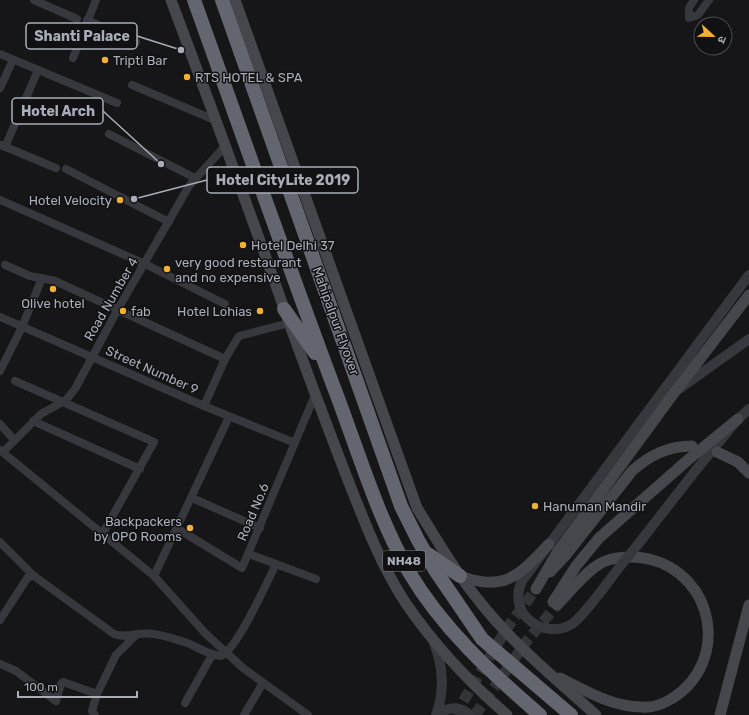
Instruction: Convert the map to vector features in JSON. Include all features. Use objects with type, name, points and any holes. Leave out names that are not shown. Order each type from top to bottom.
[{"type":"highway","name":"Mahipalpur Flyover","points":[[194,0],[328,370]]},
{"type":"highway","name":"Mahipalpur Flyover","points":[[222,0],[401,506],[423,550]]},
{"type":"highway","points":[[284,309],[328,370]]},
{"type":"highway","name":"NH48","points":[[328,370],[386,525],[410,573],[440,616],[488,671],[540,715]]},
{"type":"highway","points":[[423,550],[460,576]]},
{"type":"highway","name":"NH48","points":[[423,550],[482,639],[571,715]]},
{"type":"main road","points":[[171,0],[226,145],[315,395],[356,499],[382,559],[404,601],[432,639],[462,673],[507,715]]},
{"type":"main road","points":[[235,0],[417,508],[460,576],[500,626],[596,715]]},
{"type":"main road","points":[[692,446],[664,450],[648,458],[632,470],[566,556],[539,585],[558,551],[674,393],[749,295]]},
{"type":"main road","points":[[547,671],[611,703],[644,708],[668,701],[688,685],[697,674],[707,646],[708,622],[703,604],[696,591],[676,571],[651,560],[619,558],[603,562],[588,573],[555,603],[583,555],[599,538],[689,459],[738,419]]},
{"type":"main road","points":[[717,452],[738,462],[749,473]]},
{"type":"main road","points":[[460,576],[481,583],[501,582],[517,574],[549,544]]},
{"type":"main road","points":[[720,715],[749,605]]},
{"type":"main road","points":[[729,680],[749,625]]},
{"type":"street","points":[[34,0],[77,19]]},
{"type":"street","points":[[72,58],[96,0]]},
{"type":"street","points":[[694,0],[689,8],[688,18],[698,15],[709,0]]},
{"type":"street","points":[[88,20],[136,42]]},
{"type":"street","points":[[0,54],[117,103]]},
{"type":"street","points":[[0,88],[13,60]]},
{"type":"street","points":[[38,70],[2,146],[56,168]]},
{"type":"street","points":[[132,85],[217,121]]},
{"type":"street","points":[[109,134],[195,178]]},
{"type":"street","name":"Road Number 4","points":[[2,451],[41,414],[70,396],[76,389],[92,356],[195,178],[226,145]]},
{"type":"street","points":[[66,169],[169,222]]},
{"type":"street","points":[[0,200],[145,264],[225,304]]},
{"type":"street","points":[[4,265],[30,276],[55,281],[226,359]]},
{"type":"street","points":[[749,274],[522,581],[518,597],[522,611],[527,617],[534,623],[547,629],[560,629],[572,623],[632,552],[738,419],[749,409]]},
{"type":"street","points":[[0,371],[22,327],[42,278]]},
{"type":"street","name":"Street Number 9","points":[[0,317],[229,417],[295,443]]},
{"type":"street","points":[[204,406],[226,359],[240,336],[289,323]]},
{"type":"street","points":[[674,393],[749,339]]},
{"type":"street","points":[[15,381],[153,442],[140,469],[102,535]]},
{"type":"street","name":"Road No.6","points":[[178,529],[240,568],[244,566],[315,395]]},
{"type":"street","points":[[154,576],[178,529],[229,417]]},
{"type":"street","points":[[33,421],[140,469]]},
{"type":"street","points":[[0,424],[14,440]]},
{"type":"street","points":[[2,451],[102,535],[154,576],[184,611],[243,668],[308,715]]},
{"type":"street","points":[[192,498],[260,528]]},
{"type":"street","points":[[0,542],[34,576],[114,634],[126,636],[137,634],[155,634],[181,641],[212,655],[221,656],[227,653],[248,620],[276,564]]},
{"type":"street","points":[[249,554],[316,580]]},
{"type":"street","points":[[0,620],[28,577],[34,576]]},
{"type":"street","points":[[96,715],[92,711],[92,707],[116,654],[137,634]]},
{"type":"street","points":[[432,639],[440,661],[442,672],[441,699],[437,715]]},
{"type":"street","points":[[185,703],[212,655]]},
{"type":"street","points":[[0,664],[16,671],[54,700],[57,700],[60,684],[63,682],[97,694]]},
{"type":"street","points":[[244,715],[263,683]]},
{"type":"street","points":[[437,715],[448,709],[455,708],[464,710],[470,715]]},
{"type":"tunnel","points":[[455,715],[507,628],[536,589]]},
{"type":"tunnel","points":[[475,715],[526,642],[557,605]]},
{"type":"place","name":"Shanti Palace","points":[[181,50]]},
{"type":"place","name":"Tripti Bar","points":[[105,60]]},
{"type":"place","name":"RTS HOTEL & SPA","points":[[187,77]]},
{"type":"place","name":"Hotel Arch","points":[[161,164]]},
{"type":"place","name":"Hotel CityLite 2019","points":[[134,199]]},
{"type":"place","name":"Hotel Velocity","points":[[120,200]]},
{"type":"place","name":"Hotel Delhi 37","points":[[243,245]]},
{"type":"place","name":"very good restaurant and no expensive","points":[[167,269]]},
{"type":"place","name":"Olive hotel","points":[[53,289]]},
{"type":"place","name":"fab","points":[[123,311]]},
{"type":"place","name":"Hotel Lohias","points":[[260,311]]},
{"type":"place","name":"Hanuman Mandir","points":[[535,506]]},
{"type":"place","name":"Backpackers by OPO Rooms","points":[[190,528]]}]
